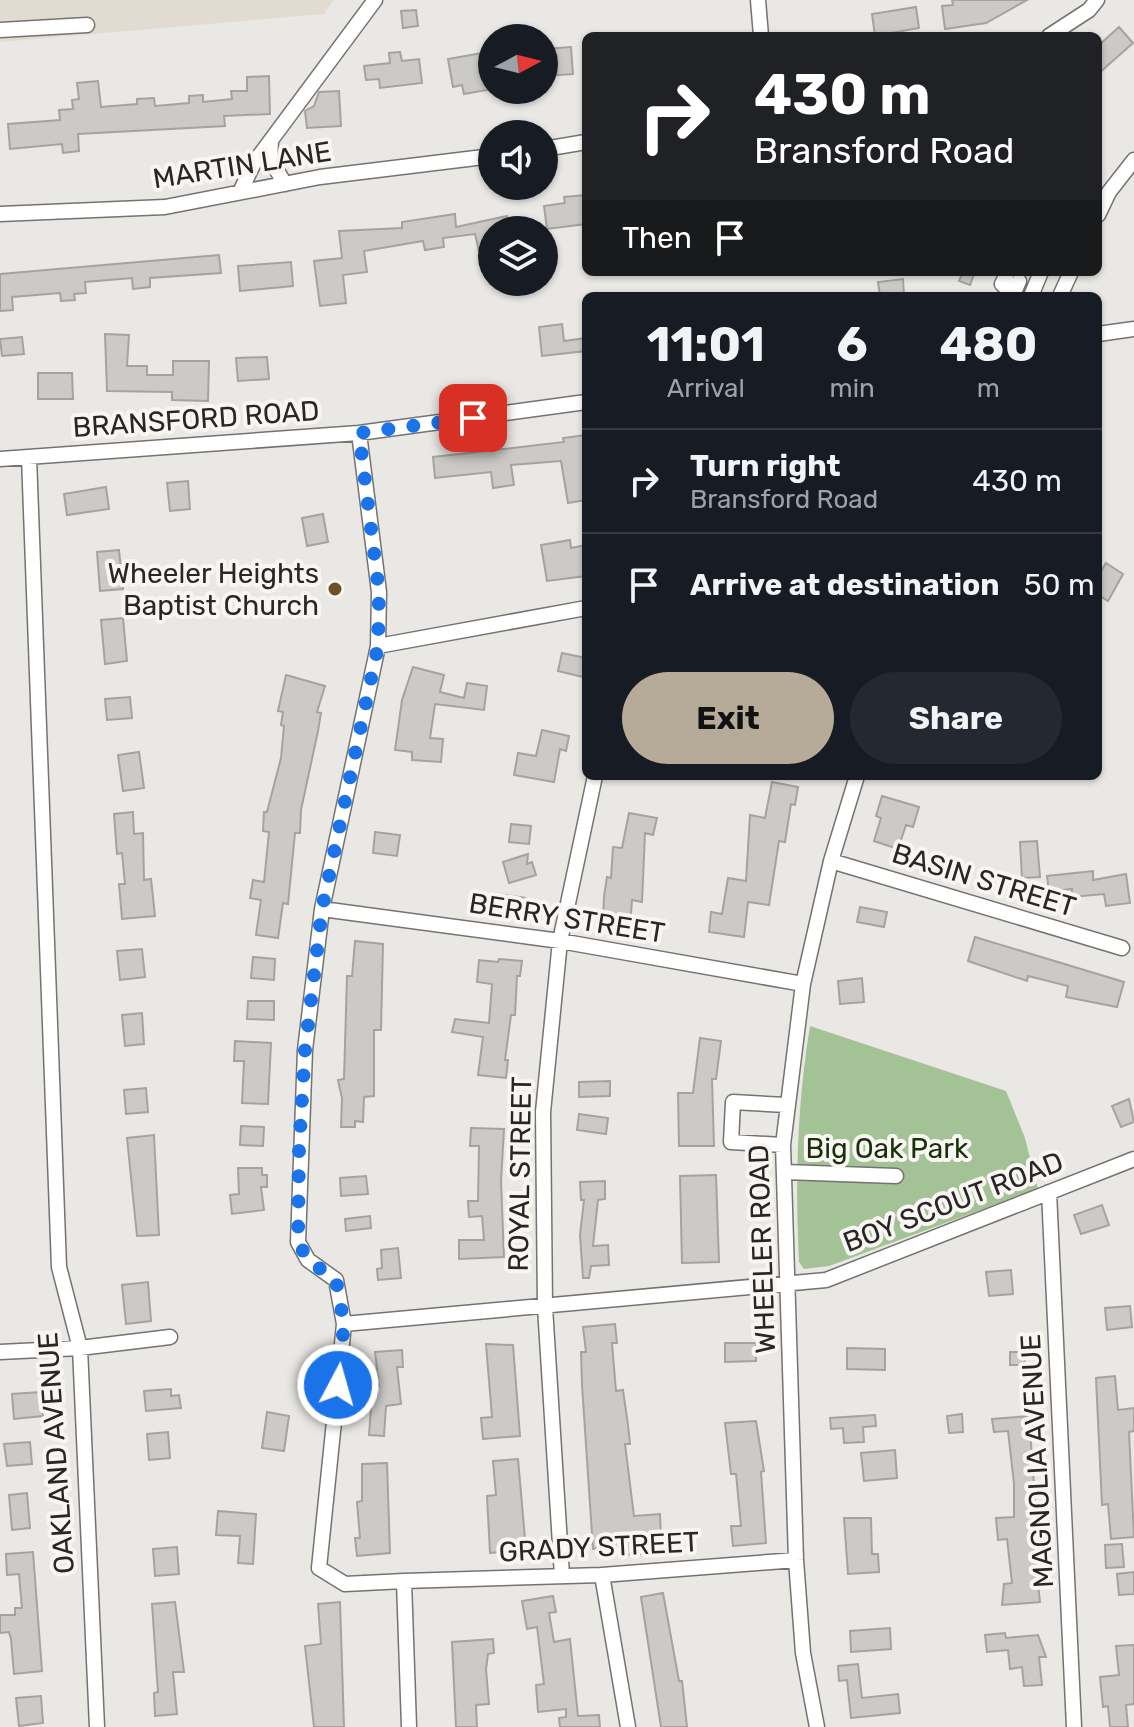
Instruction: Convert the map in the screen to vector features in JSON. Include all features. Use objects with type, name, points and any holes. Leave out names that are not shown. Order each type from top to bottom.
[{"type":"street","points":[[240,192],[254,163],[375,0]]},
{"type":"street","points":[[758,0],[761,32]]},
{"type":"street","points":[[1055,32],[1089,10],[1097,0]]},
{"type":"street","points":[[0,30],[87,25]]},
{"type":"street","points":[[271,139],[270,159],[285,184]]},
{"type":"street","points":[[558,147],[582,143]]},
{"type":"street","name":"MARTIN LANE","points":[[0,214],[165,207],[285,184],[478,158]]},
{"type":"street","points":[[1102,207],[1109,192],[1133,162]]},
{"type":"street","points":[[1102,333],[1134,329]]},
{"type":"street","name":"BRANSFORD ROAD","points":[[0,459],[359,433],[582,403]]},
{"type":"street","points":[[344,1324],[336,1280],[308,1260],[298,1242],[305,1050],[322,909],[378,646],[379,592],[359,433]]},
{"type":"street","name":"OAKLAND AVENUE","points":[[29,457],[59,1267],[80,1348],[97,1727]]},
{"type":"street","points":[[378,646],[582,609]]},
{"type":"street","name":"ROYAL STREET","points":[[562,1576],[545,1307],[543,1112],[560,941],[594,780]]},
{"type":"street","name":"WHEELER ROAD","points":[[817,1727],[803,1653],[796,1560],[783,1145],[803,984],[831,861],[856,780]]},
{"type":"street","name":"BASIN STREET","points":[[831,861],[1122,948]]},
{"type":"street","name":"BERRY STREET","points":[[322,909],[560,941],[803,984]]},
{"type":"street","points":[[783,1145],[731,1142],[733,1102],[786,1105]]},
{"type":"street","name":"BOY SCOUT ROAD","points":[[344,1324],[826,1280],[1134,1159]]},
{"type":"street","points":[[785,1172],[896,1176]]},
{"type":"street","name":"MAGNOLIA AVENUE","points":[[1049,1192],[1074,1727]]},
{"type":"street","name":"GRADY STREET","points":[[344,1324],[319,1568],[345,1584],[602,1575],[796,1560]]},
{"type":"street","points":[[0,1352],[80,1348],[170,1337]]},
{"type":"street","points":[[602,1575],[628,1727]]},
{"type":"street","points":[[404,1581],[409,1727]]},
{"type":"shaded area","points":[[0,0],[334,0],[324,14],[0,42]]},
{"type":"green space","name":"Big Oak Park","points":[[810,1026],[1006,1091],[1025,1138],[1038,1189],[829,1266],[804,1269],[799,1262],[797,1173],[802,1085]]},
{"type":"building","points":[[952,0],[1027,0],[986,23],[945,29],[942,6],[953,5]]},
{"type":"building","points":[[916,7],[919,28],[874,32],[872,14]]},
{"type":"building","points":[[416,10],[418,26],[403,28],[401,11]]},
{"type":"building","points":[[1119,27],[1133,43],[1102,70],[1102,42]]},
{"type":"building","points":[[571,47],[573,74],[558,75],[558,48]]},
{"type":"building","points":[[400,52],[402,61],[419,59],[422,83],[380,88],[379,79],[366,80],[364,66],[390,63],[389,53]]},
{"type":"building","points":[[478,54],[478,92],[464,94],[462,85],[453,87],[448,59]]},
{"type":"building","points":[[269,76],[270,114],[224,116],[225,126],[78,134],[79,151],[63,153],[62,144],[10,149],[8,124],[60,120],[59,110],[73,109],[72,100],[79,99],[77,83],[98,81],[101,107],[137,104],[137,99],[154,98],[155,106],[189,103],[189,96],[203,95],[203,102],[232,99],[231,91],[247,91],[247,77]]},
{"type":"building","points":[[339,91],[341,126],[307,128],[305,111],[314,106],[319,92]]},
{"type":"building","points":[[582,195],[582,225],[558,228],[558,216],[545,216],[544,206],[565,203],[564,197]]},
{"type":"building","points":[[455,214],[456,227],[478,222],[478,247],[475,234],[443,238],[444,247],[425,250],[423,241],[364,251],[367,272],[343,275],[346,303],[320,306],[314,261],[342,258],[339,231],[402,228],[402,222]]},
{"type":"building","points":[[219,255],[221,273],[150,278],[150,287],[133,289],[132,278],[85,282],[86,293],[74,294],[75,300],[61,301],[60,293],[12,297],[13,310],[0,311],[0,274]]},
{"type":"building","points":[[291,262],[293,286],[240,291],[238,266]]},
{"type":"building","points":[[961,276],[973,276],[970,285],[959,281]]},
{"type":"building","points":[[903,279],[904,292],[879,292],[878,282]]},
{"type":"building","points":[[562,324],[564,341],[582,339],[582,351],[542,356],[539,327]]},
{"type":"building","points":[[105,334],[129,335],[127,366],[147,366],[147,375],[173,375],[173,361],[209,361],[208,401],[172,400],[172,392],[107,391]]},
{"type":"building","points":[[22,337],[24,354],[2,356],[0,339]]},
{"type":"building","points":[[267,357],[269,379],[238,381],[236,358]]},
{"type":"building","points":[[38,373],[72,373],[73,399],[38,399]]},
{"type":"building","points":[[582,436],[582,501],[568,503],[561,461],[511,465],[514,485],[493,488],[491,472],[435,478],[433,457],[564,442],[563,438]]},
{"type":"building","points":[[188,481],[190,509],[170,511],[167,483]]},
{"type":"building","points":[[106,487],[109,509],[67,515],[64,494]]},
{"type":"building","points":[[323,514],[328,542],[307,546],[302,518]]},
{"type":"building","points":[[570,540],[571,548],[582,546],[582,577],[547,581],[541,545]]},
{"type":"building","points":[[119,550],[123,589],[100,591],[97,552]]},
{"type":"building","points":[[1106,563],[1123,574],[1108,601],[1102,597],[1102,570]]},
{"type":"building","points":[[123,618],[127,661],[105,664],[101,620]]},
{"type":"building","points":[[562,653],[582,657],[582,677],[558,671]]},
{"type":"building","points":[[413,667],[444,675],[440,692],[464,698],[467,683],[487,686],[484,710],[435,704],[430,738],[443,739],[441,762],[412,760],[412,752],[395,750],[402,700]]},
{"type":"building","points":[[286,675],[325,686],[317,712],[321,713],[301,810],[300,833],[295,833],[288,904],[283,903],[278,938],[256,935],[261,900],[250,898],[253,880],[264,882],[269,832],[263,831],[264,812],[267,812],[281,758],[284,726],[281,725],[283,712],[278,711]]},
{"type":"building","points":[[130,697],[132,718],[107,720],[105,699]]},
{"type":"building","points":[[542,730],[569,736],[566,751],[560,749],[554,782],[514,775],[518,753],[536,756]]},
{"type":"building","points":[[139,752],[144,788],[123,791],[118,755]]},
{"type":"building","points":[[772,782],[798,787],[795,805],[791,804],[785,842],[779,841],[769,905],[748,902],[744,937],[709,932],[711,912],[722,914],[728,878],[746,881],[750,815],[765,818]]},
{"type":"building","points":[[882,796],[919,807],[913,827],[906,825],[898,849],[874,841],[881,818],[876,816]]},
{"type":"building","points":[[133,812],[134,834],[143,833],[144,880],[151,879],[155,916],[122,919],[119,884],[125,884],[122,853],[117,854],[114,814]]},
{"type":"building","points":[[629,813],[657,818],[653,835],[645,833],[642,902],[632,900],[630,927],[603,925],[604,896],[607,877],[611,878],[613,847],[622,848]]},
{"type":"building","points":[[511,824],[531,826],[529,844],[509,842]]},
{"type":"building","points":[[375,832],[400,835],[397,856],[373,853]]},
{"type":"building","points":[[1037,841],[1040,877],[1022,878],[1020,842]]},
{"type":"building","points":[[528,854],[527,864],[532,862],[536,875],[509,883],[503,862]]},
{"type":"building","points":[[1093,871],[1093,880],[1126,874],[1130,903],[1106,906],[1104,894],[1072,897],[1072,889],[1049,892],[1047,876]]},
{"type":"building","points":[[492,893],[527,898],[525,910],[491,905]]},
{"type":"building","points":[[860,907],[887,912],[884,927],[857,922]]},
{"type":"building","points":[[975,937],[1124,982],[1117,1007],[1066,997],[1068,986],[1028,976],[1027,981],[968,961]]},
{"type":"building","points":[[355,941],[383,944],[381,1030],[374,1030],[374,1096],[364,1097],[363,1122],[355,1121],[355,1127],[341,1127],[342,1098],[338,1080],[344,1079],[347,976],[352,976]]},
{"type":"building","points":[[142,949],[145,977],[120,980],[117,951]]},
{"type":"building","points":[[253,957],[275,959],[274,980],[251,978]]},
{"type":"building","points":[[499,959],[522,961],[520,976],[517,976],[515,1015],[511,1015],[505,1060],[508,1060],[506,1078],[478,1075],[483,1037],[452,1032],[455,1019],[489,1023],[492,984],[477,982],[479,960],[498,962]]},
{"type":"building","points":[[862,978],[864,1002],[840,1004],[838,981]]},
{"type":"building","points":[[248,1001],[274,1001],[274,1020],[247,1019]]},
{"type":"building","points":[[142,1013],[144,1044],[125,1046],[122,1015]]},
{"type":"building","points":[[700,1038],[721,1041],[716,1079],[712,1079],[714,1146],[679,1146],[678,1093],[693,1093]]},
{"type":"building","points":[[235,1041],[271,1043],[268,1104],[242,1103],[244,1061],[234,1061]]},
{"type":"building","points":[[610,1081],[610,1096],[579,1097],[579,1082]]},
{"type":"building","points":[[146,1088],[148,1112],[126,1114],[124,1090]]},
{"type":"building","points":[[1129,1099],[1134,1122],[1121,1127],[1112,1106]]},
{"type":"building","points":[[579,1114],[608,1118],[606,1134],[577,1130]]},
{"type":"building","points":[[241,1126],[264,1127],[263,1146],[240,1145]]},
{"type":"building","points":[[471,1128],[504,1129],[501,1181],[504,1257],[459,1259],[459,1240],[484,1240],[482,1216],[469,1217],[468,1201],[478,1201],[479,1146],[470,1146]]},
{"type":"building","points":[[154,1135],[159,1235],[137,1236],[127,1138]]},
{"type":"building","points":[[238,1168],[262,1168],[262,1175],[267,1175],[267,1187],[261,1187],[264,1210],[232,1214],[230,1195],[239,1194]]},
{"type":"building","points":[[716,1175],[719,1262],[682,1263],[680,1176]]},
{"type":"building","points":[[366,1176],[368,1194],[341,1196],[340,1178]]},
{"type":"building","points":[[605,1181],[605,1199],[598,1200],[593,1246],[608,1245],[609,1265],[591,1266],[589,1278],[583,1278],[580,1235],[584,1200],[581,1200],[580,1182]]},
{"type":"building","points":[[1102,1205],[1109,1225],[1081,1234],[1074,1215]]},
{"type":"building","points":[[370,1216],[371,1228],[346,1231],[345,1219]]},
{"type":"building","points":[[398,1248],[401,1278],[378,1280],[377,1269],[382,1268],[381,1250]]},
{"type":"building","points":[[1011,1270],[1013,1294],[989,1296],[986,1272]]},
{"type":"building","points":[[148,1282],[151,1321],[126,1324],[122,1285]]},
{"type":"building","points":[[1130,1306],[1132,1327],[1107,1330],[1105,1308]]},
{"type":"building","points":[[615,1324],[617,1343],[612,1343],[616,1391],[623,1390],[630,1444],[625,1444],[634,1516],[660,1514],[661,1538],[643,1540],[644,1554],[626,1555],[625,1546],[593,1549],[582,1385],[581,1352],[586,1352],[583,1327]]},
{"type":"building","points":[[725,1343],[756,1343],[756,1361],[725,1362]]},
{"type":"building","points":[[486,1344],[513,1345],[520,1436],[483,1439],[481,1418],[492,1417]]},
{"type":"building","points":[[847,1348],[885,1349],[885,1370],[847,1369]]},
{"type":"building","points":[[402,1350],[403,1367],[397,1367],[401,1404],[386,1406],[384,1436],[369,1435],[371,1407],[366,1408],[365,1390],[379,1386],[375,1352]]},
{"type":"building","points":[[1010,1352],[1024,1352],[1025,1365],[1010,1365]]},
{"type":"building","points":[[1115,1376],[1118,1410],[1134,1408],[1134,1431],[1129,1432],[1134,1537],[1111,1539],[1108,1504],[1102,1505],[1096,1378]]},
{"type":"building","points":[[171,1389],[171,1396],[179,1395],[181,1408],[146,1411],[144,1391]]},
{"type":"building","points":[[40,1392],[43,1416],[14,1419],[12,1394]]},
{"type":"building","points":[[267,1412],[289,1416],[284,1451],[262,1448]]},
{"type":"building","points":[[962,1414],[963,1432],[949,1433],[947,1416]]},
{"type":"building","points":[[875,1415],[876,1426],[863,1427],[864,1442],[844,1443],[843,1428],[831,1429],[830,1418]]},
{"type":"building","points":[[1029,1416],[1037,1526],[1032,1527],[1040,1602],[1002,1605],[1004,1584],[1012,1583],[1007,1539],[998,1540],[996,1518],[1014,1517],[1014,1484],[1008,1431],[994,1432],[992,1419]]},
{"type":"building","points":[[756,1421],[764,1471],[761,1472],[766,1543],[733,1546],[731,1526],[741,1526],[736,1474],[731,1474],[725,1423]]},
{"type":"building","points":[[168,1432],[170,1458],[149,1460],[147,1434]]},
{"type":"building","points":[[30,1442],[32,1464],[7,1466],[4,1444]]},
{"type":"building","points":[[895,1450],[897,1478],[864,1481],[861,1453]]},
{"type":"building","points":[[518,1459],[526,1550],[490,1553],[487,1496],[496,1495],[493,1461]]},
{"type":"building","points":[[387,1463],[390,1553],[357,1556],[355,1538],[360,1538],[357,1502],[362,1501],[362,1464]]},
{"type":"building","points":[[27,1493],[30,1528],[12,1530],[9,1495]]},
{"type":"building","points":[[218,1511],[256,1514],[253,1564],[238,1563],[240,1536],[216,1535]]},
{"type":"building","points":[[844,1518],[871,1518],[872,1554],[878,1554],[879,1572],[848,1574]]},
{"type":"building","points":[[1122,1544],[1124,1567],[1106,1568],[1105,1545]]},
{"type":"building","points":[[177,1547],[179,1574],[155,1576],[153,1549]]},
{"type":"building","points":[[33,1552],[42,1671],[14,1674],[11,1639],[9,1632],[0,1633],[0,1615],[15,1615],[15,1608],[22,1608],[19,1574],[7,1575],[6,1554]]},
{"type":"building","points":[[1134,1572],[1134,1594],[1119,1595],[1117,1574]]},
{"type":"building","points":[[663,1593],[679,1681],[682,1681],[687,1727],[661,1727],[641,1597]]},
{"type":"building","points":[[553,1596],[556,1612],[549,1613],[554,1642],[570,1639],[578,1716],[599,1715],[600,1727],[560,1727],[559,1718],[566,1717],[566,1709],[538,1712],[536,1685],[544,1684],[537,1627],[527,1629],[522,1601]]},
{"type":"building","points":[[175,1602],[184,1672],[173,1672],[177,1714],[155,1716],[154,1693],[158,1692],[152,1604]]},
{"type":"building","points":[[340,1602],[344,1727],[314,1727],[305,1646],[321,1644],[318,1604]]},
{"type":"building","points":[[890,1628],[891,1649],[851,1652],[850,1631]]},
{"type":"building","points":[[1005,1633],[1006,1638],[1038,1635],[1046,1657],[1039,1657],[1042,1685],[1024,1686],[1022,1667],[1010,1669],[1008,1650],[987,1652],[985,1635]]},
{"type":"building","points":[[493,1639],[494,1653],[488,1654],[486,1669],[489,1704],[476,1705],[477,1727],[456,1727],[452,1642]]},
{"type":"building","points":[[1134,1645],[1134,1704],[1126,1705],[1128,1727],[1110,1727],[1108,1706],[1103,1707],[1100,1677],[1119,1675],[1116,1646]]},
{"type":"building","points":[[858,1664],[862,1698],[898,1694],[900,1713],[851,1718],[847,1680],[839,1681],[838,1666]]},
{"type":"building","points":[[41,1696],[43,1723],[19,1726],[16,1698]]},
{"type":"place","name":"Wheeler Heights Baptist Church","points":[[335,589]]},
{"type":"route","points":[[338,1385],[344,1324],[336,1280],[308,1260],[298,1242],[299,1149],[305,1050],[322,909],[378,646],[379,592],[359,433],[473,418]]}]
